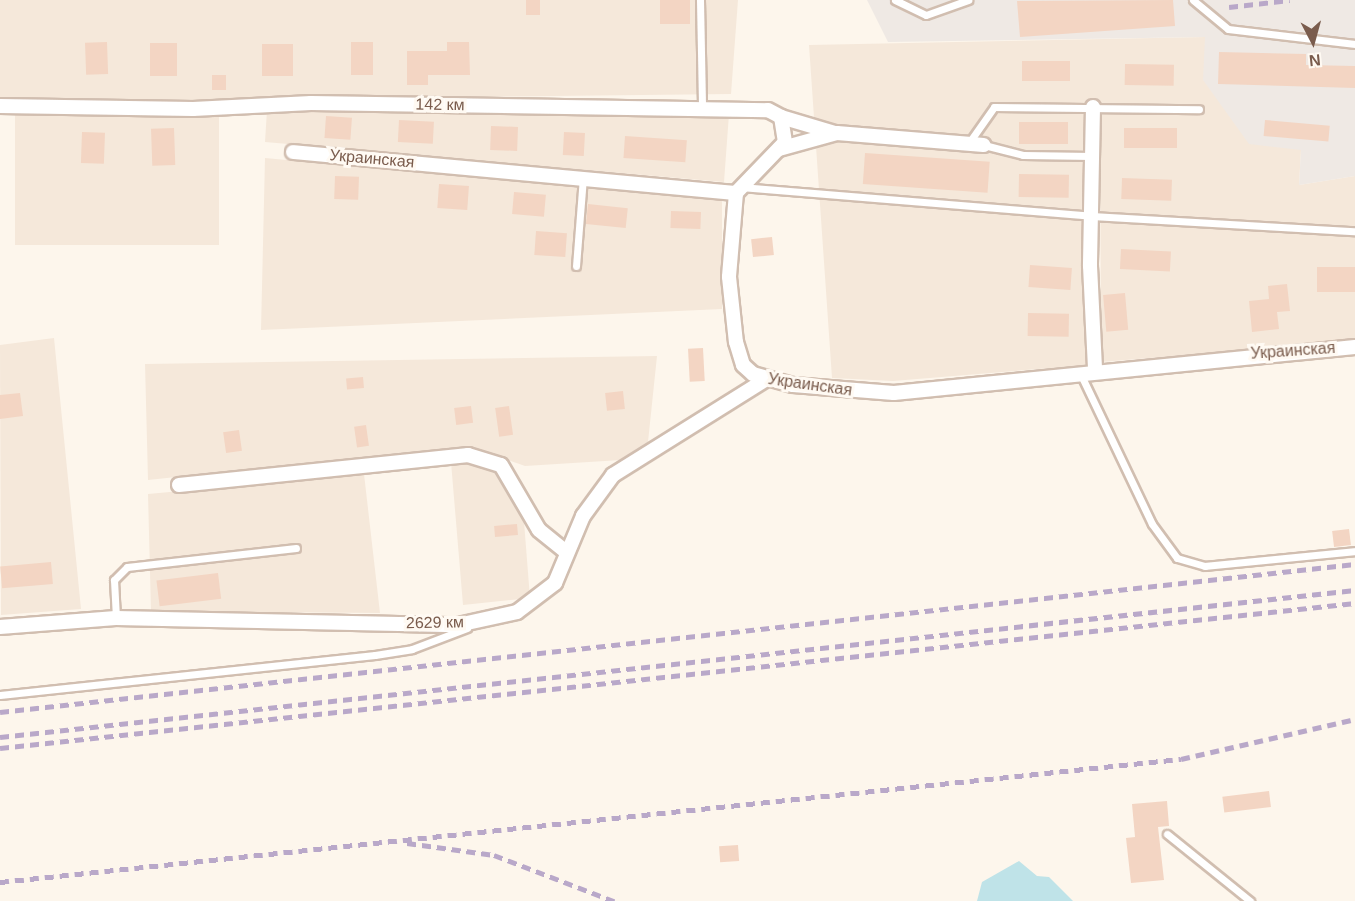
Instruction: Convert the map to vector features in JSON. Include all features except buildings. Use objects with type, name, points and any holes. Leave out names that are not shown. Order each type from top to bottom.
[{"type":"street","name":"142 км","points":[[0,106],[193,109],[311,103],[768,110],[781,117],[837,133]]},
{"type":"street","points":[[1093,108],[1091,216],[1095,370]]},
{"type":"street","points":[[738,190],[785,142],[781,117]]},
{"type":"street","points":[[779,149],[837,133],[984,145]]},
{"type":"street","name":"Украинская","points":[[293,152],[738,190],[729,277],[736,342],[743,365],[765,380],[894,393],[1095,370],[1355,347]]},
{"type":"street","name":"2629 км","points":[[0,627],[116,618],[408,625],[489,620],[541,598],[567,553],[583,516],[613,475],[765,380]]},
{"type":"street","points":[[179,485],[468,455],[501,465],[539,530],[567,553]]},
{"type":"lane","points":[[700,0],[702,109]]},
{"type":"lane","points":[[895,0],[926,15],[968,0]]},
{"type":"lane","points":[[1193,0],[1228,29],[1355,44]]},
{"type":"lane","points":[[968,144],[994,107],[1199,109]]},
{"type":"lane","points":[[984,145],[1023,155],[1092,156]]},
{"type":"lane","points":[[576,267],[583,178]]},
{"type":"lane","points":[[738,190],[1091,216],[1355,231]]},
{"type":"lane","points":[[1080,373],[1152,524],[1177,558],[1205,566],[1355,550]]},
{"type":"lane","points":[[116,618],[114,580],[127,567],[296,548]]},
{"type":"lane","points":[[0,695],[375,655],[412,649],[489,620]]},
{"type":"lane","points":[[1167,834],[1250,901]]},
{"type":"shaded area","points":[[0,0],[738,0],[731,94],[193,100],[0,97]]},
{"type":"shaded area","points":[[867,0],[1355,0],[1355,176],[1299,185],[1301,150],[1249,144],[1203,80],[1205,37],[888,42]]},
{"type":"shaded area","points":[[1205,37],[1301,150],[1299,185],[1355,176],[1355,341],[1101,362],[1100,102],[1086,101],[1081,266],[1087,365],[893,381],[832,378],[809,45]]},
{"type":"shaded area","points":[[267,110],[729,114],[724,182],[265,142]]},
{"type":"shaded area","points":[[15,113],[219,113],[219,245],[15,245]]},
{"type":"shaded area","points":[[265,158],[722,201],[722,309],[261,330]]},
{"type":"shaded area","points":[[54,338],[81,609],[1,615],[0,345]]},
{"type":"shaded area","points":[[657,356],[648,442],[621,460],[525,466],[468,446],[148,480],[145,364]]},
{"type":"shaded area","points":[[468,460],[486,463],[506,476],[523,509],[530,598],[463,605],[451,462]]},
{"type":"shaded area","points":[[364,474],[380,613],[151,611],[148,494]]},
{"type":"water","points":[[1019,861],[1037,876],[1049,877],[1073,901],[977,901],[982,882]]},
{"type":"railway","points":[[1229,7],[1290,0]]},
{"type":"railway","points":[[0,712],[1355,564]]},
{"type":"railway","points":[[0,737],[1355,590]]},
{"type":"railway","points":[[0,748],[1355,603]]},
{"type":"railway","points":[[0,882],[1181,759],[1355,719]]},
{"type":"railway","points":[[407,843],[494,855],[614,901]]}]
